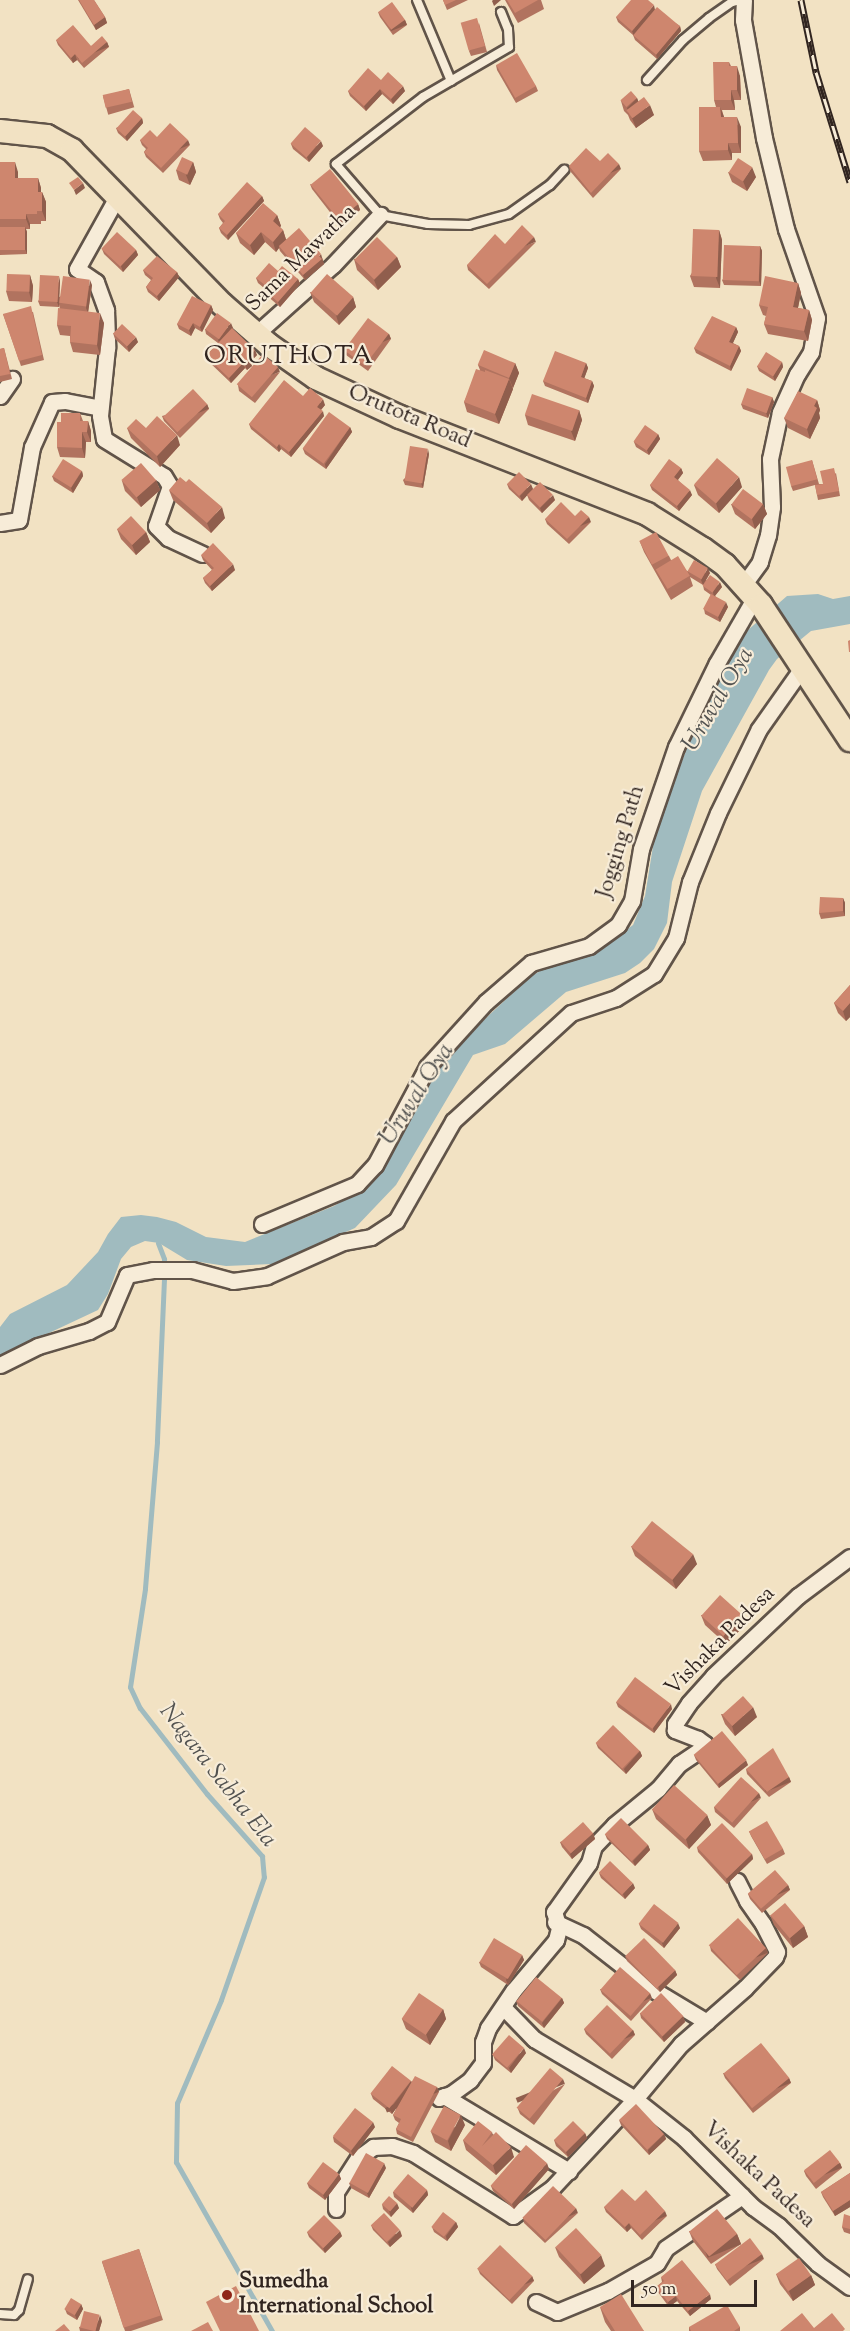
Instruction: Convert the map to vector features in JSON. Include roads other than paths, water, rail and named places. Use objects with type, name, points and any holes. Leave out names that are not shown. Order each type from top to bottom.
[{"type":"main road","name":"Orutota Road","points":[[0,131],[31,133],[60,141],[84,161],[177,261],[256,334],[316,378],[354,397],[647,514],[703,549],[753,596],[850,740]]},
{"type":"street","name":"Jogging Path","points":[[262,1224],[357,1184],[375,1165],[427,1067],[486,1002],[531,963],[589,946],[618,925],[632,901],[641,849],[676,747],[753,596],[759,562],[768,535],[772,507],[770,459],[780,412],[797,374],[812,352],[817,318],[786,229],[764,138],[743,20],[742,0]]},
{"type":"street","points":[[117,197],[77,269],[96,282],[106,310],[106,348],[100,408],[104,439],[164,476],[170,486],[156,526],[168,538],[202,554]]},
{"type":"street","name":"Sama Mawatha","points":[[256,334],[333,265],[380,215]]},
{"type":"street","points":[[0,396],[12,379]]},
{"type":"street","points":[[0,523],[19,520],[32,447],[52,402],[64,401],[100,408]]},
{"type":"street","points":[[0,1365],[38,1346],[89,1331],[107,1322],[127,1275],[153,1270],[192,1270],[233,1281],[267,1276],[343,1242],[371,1237],[396,1221],[453,1121],[571,1013],[616,998],[654,974],[676,938],[690,882],[718,813],[759,729],[799,664]]},
{"type":"street","name":"Vishaka Padesa","points":[[569,2171],[442,2097],[470,2080],[483,2063],[485,2034],[513,1991],[556,1940],[559,1928],[555,1922],[554,1912],[589,1863],[594,1846],[614,1825],[658,1789],[679,1764],[704,1747],[705,1744],[698,1739],[675,1730],[675,1724],[689,1703],[713,1676],[798,1596],[850,1557]]},
{"type":"street","points":[[336,2210],[336,2192],[357,2158],[373,2147],[392,2146],[413,2153],[513,2216],[528,2208],[569,2171],[635,2099],[681,2044],[751,1982],[777,1952],[764,1924],[747,1901],[737,1881]]},
{"type":"street","points":[[555,1922],[583,1935],[652,1989],[707,2022]]},
{"type":"street","name":"Vishaka Padesa","points":[[504,2008],[534,2039],[635,2099],[684,2138],[742,2196],[818,2264],[850,2287]]},
{"type":"street","points":[[536,2302],[558,2312],[608,2291],[657,2263],[666,2248],[742,2196]]},
{"type":"lane","points":[[417,0],[451,81]]},
{"type":"lane","points":[[647,80],[683,40],[709,18],[732,2],[742,0]]},
{"type":"lane","points":[[501,12],[508,29],[509,47],[423,97],[336,164],[380,215],[428,224],[469,225],[509,214],[549,185],[564,170]]},
{"type":"lane","points":[[0,2314],[14,2315],[19,2310],[28,2279]]},
{"type":"water","name":"Uruval Oya","points":[[818,594],[833,599],[850,596],[850,624],[811,631],[777,659],[769,670],[702,791],[672,882],[667,923],[654,949],[640,963],[625,973],[566,992],[505,1044],[473,1055],[396,1185],[355,1228],[272,1264],[226,1266],[187,1260],[159,1243],[145,1241],[131,1247],[121,1259],[108,1294],[98,1310],[0,1356],[0,1327],[10,1314],[67,1285],[98,1252],[121,1217],[141,1215],[157,1217],[176,1222],[206,1237],[245,1242],[334,1206],[359,1191],[378,1173],[431,1081],[456,1046],[531,976],[557,962],[594,953],[633,925],[645,896],[654,840],[665,804],[689,743],[740,637],[787,596]]},
{"type":"waterway","name":"Nagara Sabha Ela","points":[[158,1243],[164,1259],[164,1279],[157,1442],[145,1589],[130,1687],[140,1708],[207,1794],[262,1856],[264,1877],[221,2000],[177,2103],[176,2162],[272,2331]]},
{"type":"railway","points":[[801,0],[816,72],[850,182]]},
{"type":"place","name":"Sumedha International School","points":[[227,2295]]},
{"type":"district","name":"ORUTHOTA","points":[[289,357]]}]
